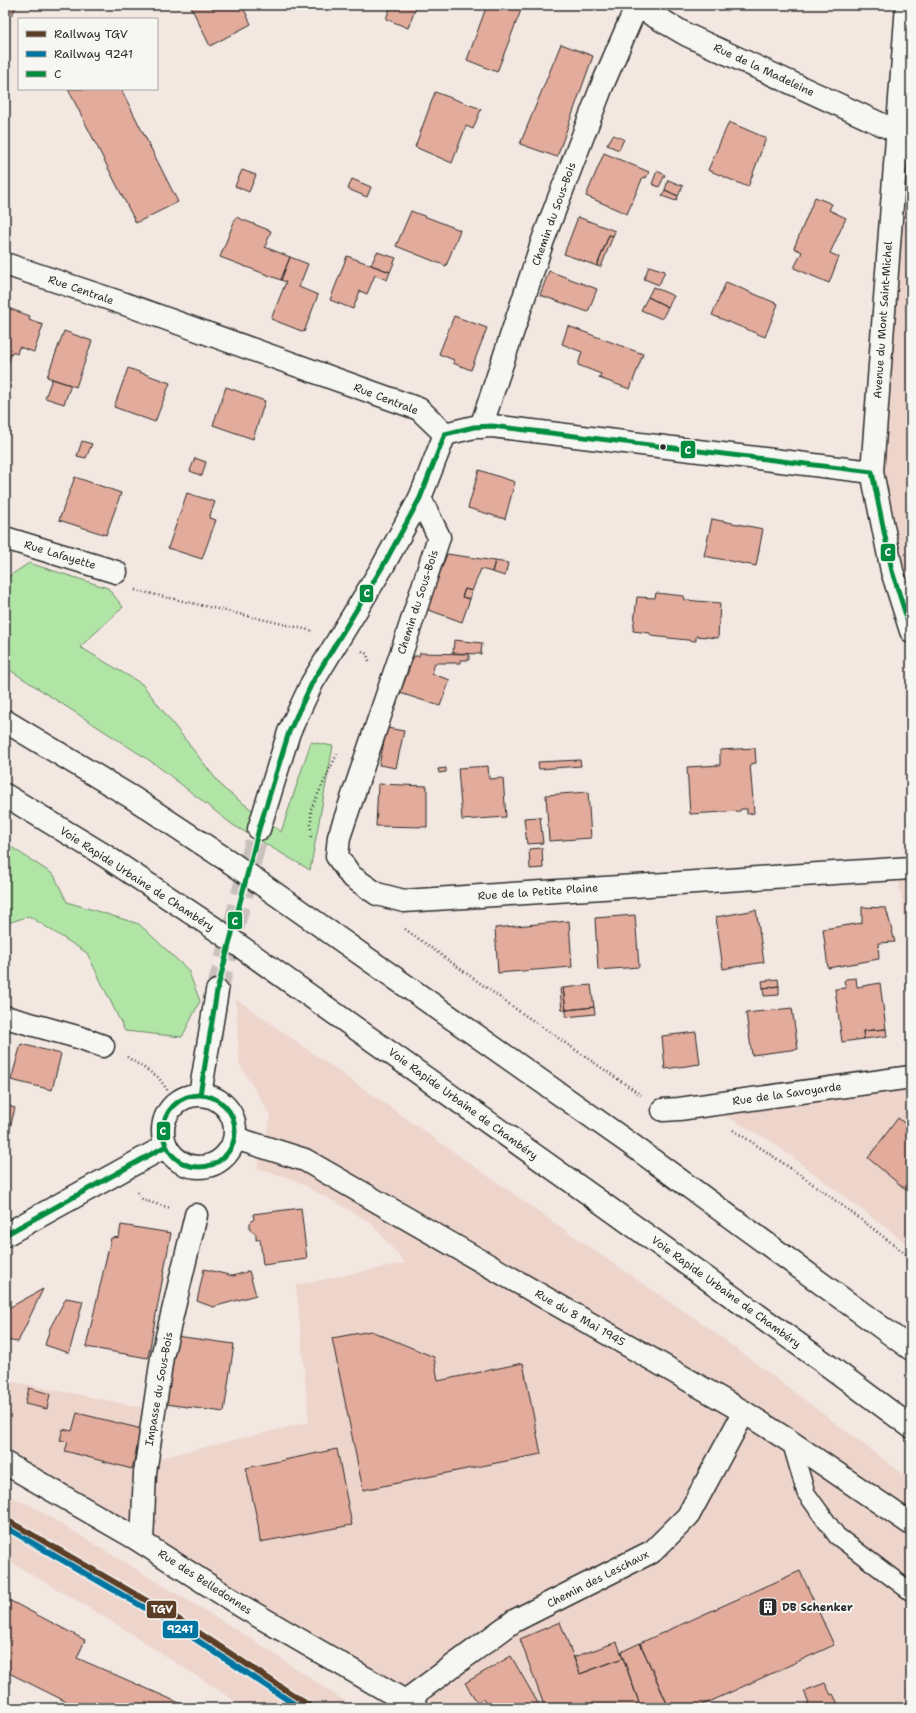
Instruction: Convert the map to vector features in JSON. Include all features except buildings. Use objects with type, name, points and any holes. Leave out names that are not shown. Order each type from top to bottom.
[{"type":"main road","name":"Rue de la Madeleine","points":[[636,5],[687,35],[896,131]]},
{"type":"main road","name":"Chemin du Sous-Bois","points":[[481,427],[543,240],[602,86],[636,5]]},
{"type":"main road","name":"Avenue du Mont Saint-Michel","points":[[907,5],[896,131],[872,472],[892,571],[911,631]]},
{"type":"main road","name":"Rue Centrale","points":[[5,264],[125,304],[419,409],[445,434]]},
{"type":"main road","points":[[259,829],[289,732],[312,683],[339,641],[383,566],[420,498],[445,434],[492,426],[872,472]]},
{"type":"main road","name":"Chemin du Sous-Bois","points":[[384,708],[439,537],[420,498]]},
{"type":"main road","name":"Rue Lafayette","points":[[5,538],[116,572]]},
{"type":"main road","name":"Rue de la Petite Plaine","points":[[384,708],[347,811],[339,837],[337,856],[351,876],[377,894],[404,901],[911,868]]},
{"type":"main road","points":[[5,721],[133,798],[246,873],[629,1143],[911,1349]]},
{"type":"main road","name":"Voie Rapide Urbaine de Chambéry","points":[[5,795],[104,855],[226,936],[624,1219],[911,1427]]},
{"type":"main road","points":[[200,1095],[216,990]]},
{"type":"main road","points":[[5,1017],[81,1038],[103,1046]]},
{"type":"main road","name":"Rue de la Savoyarde","points":[[663,1110],[911,1077]]},
{"type":"main road","points":[[192,1095],[200,1095],[209,1096],[224,1105],[234,1120],[235,1138],[230,1150],[221,1160],[209,1165],[196,1166],[184,1164],[174,1156],[166,1146],[163,1134],[164,1123],[168,1112],[176,1103],[192,1095]]},
{"type":"main road","name":"Rue du 8 Mai 1945","points":[[235,1138],[305,1160],[744,1412],[791,1442],[911,1524]]},
{"type":"main road","points":[[5,1236],[166,1146]]},
{"type":"main road","name":"Impasse du Sous-Bois","points":[[142,1542],[145,1473],[162,1357],[196,1215]]},
{"type":"main road","name":"Chemin des Leschaux","points":[[411,1704],[514,1621],[653,1551],[688,1516],[744,1412]]},
{"type":"main road","name":"Rue des Belledonnes","points":[[5,1463],[142,1542],[243,1607],[411,1704]]},
{"type":"lane","points":[[791,1442],[806,1493],[837,1536],[911,1592]]},
{"type":"path","points":[[116,572],[132,589],[316,632],[358,648],[367,654],[370,665]]},
{"type":"path","points":[[312,842],[310,834],[311,809],[338,752]]},
{"type":"path","points":[[404,928],[516,1010],[663,1110]]},
{"type":"path","points":[[142,1067],[158,1077],[176,1103]]},
{"type":"path","points":[[729,1127],[852,1212],[911,1258]]},
{"type":"path","points":[[136,1190],[143,1200],[196,1215]]},
{"type":"shaded area","points":[[911,5],[911,631],[872,472]]},
{"type":"shaded area","points":[[911,867],[911,959],[897,869]]},
{"type":"shaded area","points":[[236,999],[602,1256],[706,1326],[911,1480],[911,1708],[400,1708],[5,1463],[5,1380],[166,1412],[159,1458],[309,1422],[296,1285],[405,1263],[371,1223],[292,1179],[257,1168],[271,1117],[239,1063]]},
{"type":"shaded area","points":[[911,1077],[911,1247],[771,1141],[727,1117],[679,1109]]},
{"type":"shaded area","points":[[5,1494],[30,1505],[255,1641],[355,1708],[246,1708],[108,1619],[5,1559]]},
{"type":"green space","points":[[29,563],[108,588],[123,607],[80,647],[142,684],[223,788],[281,832],[311,742],[333,746],[310,870],[233,825],[155,764],[5,667],[5,579]]},
{"type":"green space","points":[[5,843],[54,875],[67,902],[139,924],[188,970],[200,1001],[182,1037],[125,1031],[87,953],[29,916],[5,924]]},
{"type":"tunnel","points":[[217,991],[259,829]]},
{"type":"rail line","name":"TGV","points":[[5,1519],[175,1617],[313,1708]]},
{"type":"rail line","name":"9241","points":[[5,1527],[171,1623],[300,1708]]},
{"type":"transit line","name":"C","points":[[445,434],[474,427],[492,426],[872,472]]},
{"type":"transit line","name":"C","points":[[200,1095],[217,991],[259,829],[289,732],[312,683],[383,566],[420,498],[445,434]]},
{"type":"transit line","name":"C","points":[[872,472],[892,571],[911,631]]},
{"type":"transit line","name":"C","points":[[199,1095],[219,1101],[229,1111],[235,1131],[229,1151],[219,1161],[199,1167],[179,1161],[169,1151],[163,1131],[169,1111],[179,1101],[199,1095]]},
{"type":"transit line","name":"C","points":[[5,1235],[166,1146]]},
{"type":"place","name":"DB Schenker","points":[[768,1607]]}]
